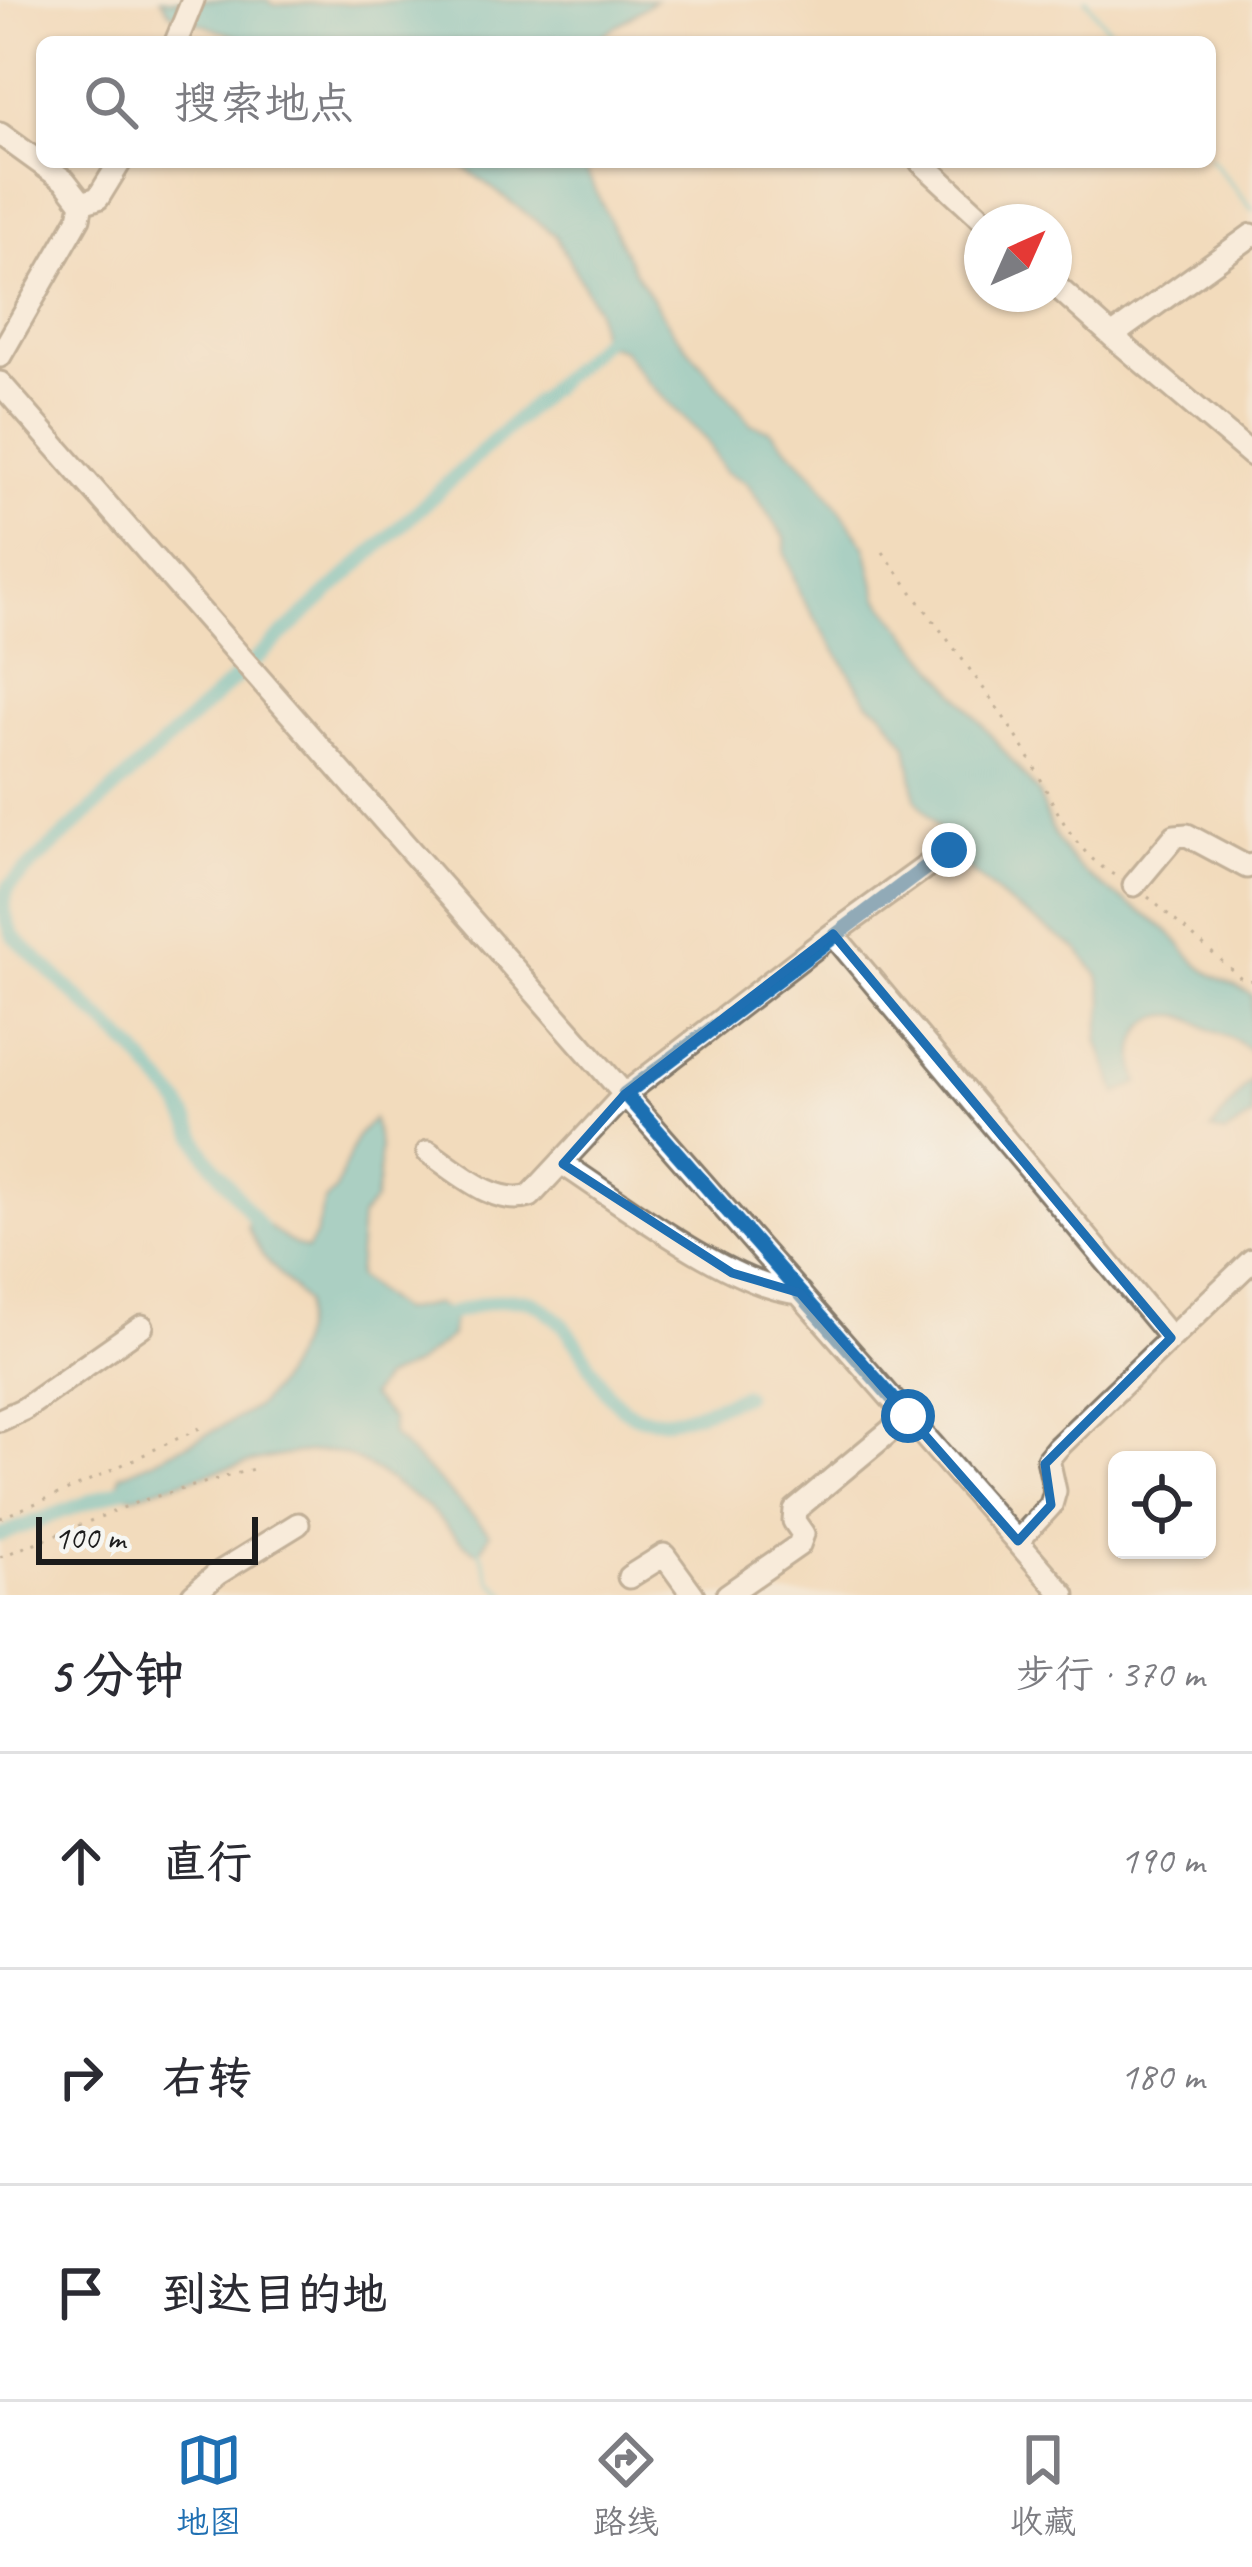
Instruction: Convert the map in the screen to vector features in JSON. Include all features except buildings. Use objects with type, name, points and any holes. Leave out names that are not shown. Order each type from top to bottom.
[{"type":"street","points":[[0,134],[36,160]]},
{"type":"street","points":[[0,356],[79,218],[82,203],[47,168]]},
{"type":"street","points":[[82,203],[98,198],[116,168]]},
{"type":"street","points":[[927,168],[966,204]]},
{"type":"street","points":[[1112,337],[1252,235]]},
{"type":"street","points":[[1072,300],[1252,455]]},
{"type":"street","points":[[0,383],[1064,1595]]},
{"type":"street","points":[[1134,885],[1174,836],[1187,835],[1246,867],[1252,865]]},
{"type":"street","points":[[428,1152],[493,1194],[515,1201],[530,1196],[625,1094],[949,850]]},
{"type":"street","points":[[833,934],[1171,1338]]},
{"type":"street","points":[[563,1164],[732,1273],[776,1292],[800,1293]]},
{"type":"street","points":[[1018,1541],[1052,1505],[1055,1491],[1048,1459],[1057,1448],[1252,1260]]},
{"type":"street","points":[[0,1420],[142,1326]]},
{"type":"street","points":[[727,1595],[799,1545],[803,1534],[794,1521],[795,1510],[908,1416]]},
{"type":"street","points":[[193,1595],[217,1574],[298,1524]]},
{"type":"street","points":[[629,1577],[664,1555],[693,1595]]},
{"type":"path","points":[[883,552],[1022,746],[1085,854],[1134,885],[1240,976],[1252,981]]},
{"type":"path","points":[[0,1518],[200,1428]]},
{"type":"path","points":[[0,1557],[140,1501],[253,1469]]},
{"type":"highlighted area","points":[[833,934],[1171,1338],[1045,1464],[1051,1505],[1018,1541],[800,1293],[732,1273],[563,1164],[625,1094]]},
{"type":"water","points":[[161,0],[266,0],[275,5],[655,0],[602,36],[235,36],[170,13]]},
{"type":"water","points":[[465,168],[585,168],[633,269],[673,330],[752,424],[770,430],[817,477],[866,547],[878,597],[1039,794],[1059,843],[1072,860],[1169,932],[1202,968],[1252,995],[1252,1054],[1189,1018],[1162,1016],[1138,1037],[1139,1083],[1117,1094],[1098,1040],[1104,1002],[1099,976],[1077,949],[1007,902],[967,868],[916,799],[907,745],[882,711],[868,702],[801,596],[785,553],[785,538],[746,482],[725,472],[705,439],[623,350],[601,342],[596,308],[555,235]]},
{"type":"water","points":[[1252,1078],[1252,1117],[1225,1134],[1211,1130]]},
{"type":"water","points":[[373,1119],[380,1149],[378,1181],[374,1201],[361,1217],[357,1277],[400,1311],[436,1304],[453,1314],[451,1336],[416,1364],[383,1379],[370,1396],[392,1420],[392,1435],[490,1533],[480,1552],[375,1471],[348,1456],[328,1452],[273,1457],[132,1496],[118,1491],[120,1475],[236,1418],[261,1402],[279,1380],[297,1343],[305,1302],[263,1256],[247,1227],[252,1216],[307,1249],[357,1136]]},
{"type":"waterway","points":[[1086,0],[1114,36]]},
{"type":"waterway","points":[[1216,165],[1252,209]]},
{"type":"waterway","points":[[262,1229],[205,1154],[180,1104],[134,1050],[13,936],[5,911],[9,886],[613,331]]},
{"type":"waterway","points":[[435,1319],[502,1300],[535,1303],[570,1334],[615,1401],[645,1418],[678,1418],[744,1395]]},
{"type":"waterway","points":[[0,1535],[136,1484]]},
{"type":"waterway","points":[[479,1550],[491,1580],[507,1595]]},
{"type":"route","points":[[908,1416],[625,1094],[949,850]]}]
